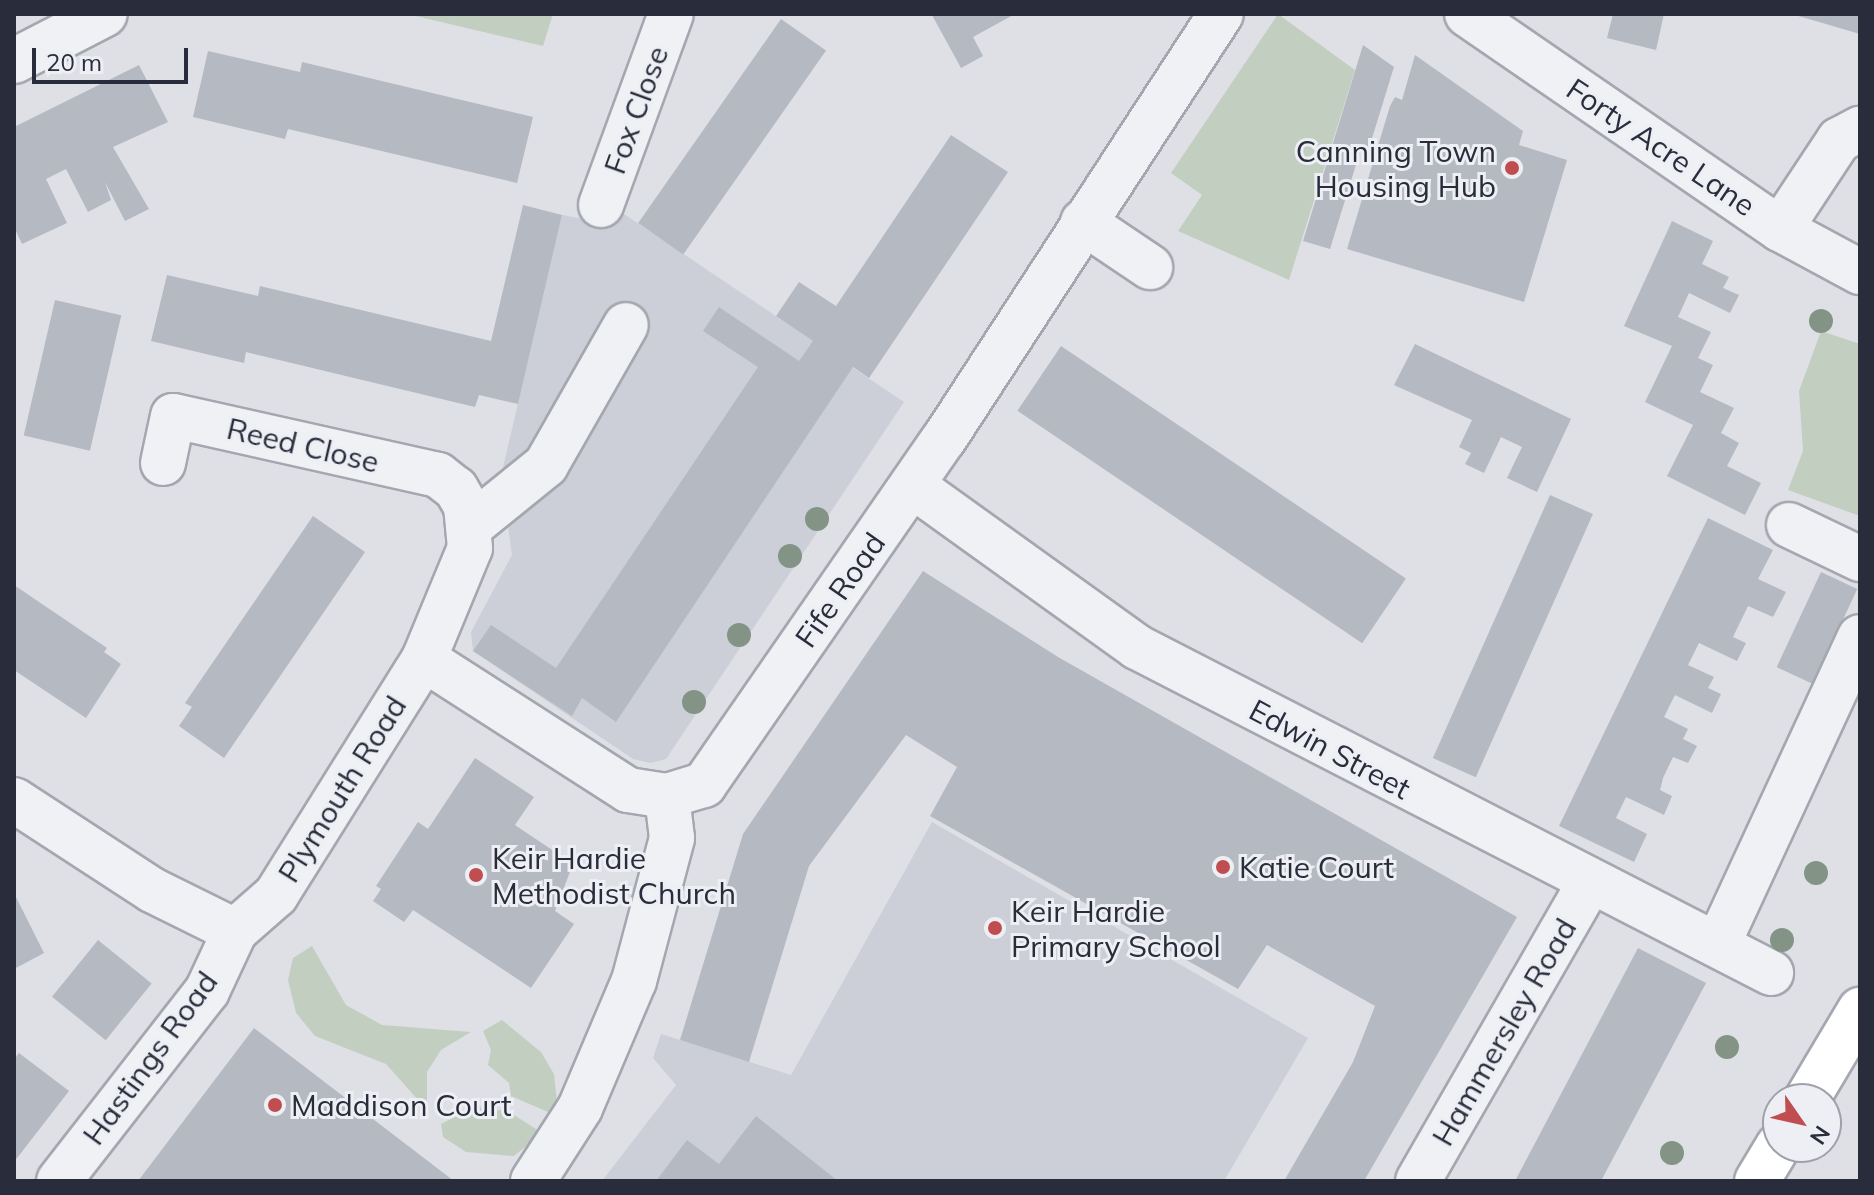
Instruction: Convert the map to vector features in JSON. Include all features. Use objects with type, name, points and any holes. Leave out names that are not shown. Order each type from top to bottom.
[{"type":"highway","points":[[1817,1083],[1860,1010]]},
{"type":"highway","points":[[1757,1181],[1768,1163]]},
{"type":"street","points":[[23,45],[105,14]]},
{"type":"street","name":"Fox Close","points":[[601,205],[671,14]]},
{"type":"street","name":"Fife Road","points":[[667,796],[704,785],[913,486],[1221,14]]},
{"type":"street","name":"Forty Acre Lane","points":[[1467,14],[1780,229],[1860,272]]},
{"type":"street","points":[[1780,229],[1839,140],[1860,129]]},
{"type":"street","points":[[1083,222],[1150,267]]},
{"type":"street","points":[[469,516],[546,465],[626,325]]},
{"type":"street","name":"Reed Close","points":[[163,463],[173,416],[438,475],[456,489],[469,516]]},
{"type":"street","name":"Edwin Street","points":[[913,486],[1137,647],[1771,973]]},
{"type":"street","name":"Plymouth Road","points":[[235,931],[276,895],[424,659],[470,548],[469,516]]},
{"type":"street","points":[[1789,525],[1860,559]]},
{"type":"street","points":[[1718,944],[1860,637]]},
{"type":"street","points":[[424,659],[628,790],[667,796],[672,838],[634,981],[580,1108],[533,1181]]},
{"type":"street","points":[[14,800],[152,890],[235,931]]},
{"type":"street","name":"Hammersley Road","points":[[1418,1181],[1590,882]]},
{"type":"street","name":"Hastings Road","points":[[59,1181],[207,991],[235,931]]},
{"type":"shaded area","points":[[624,214],[904,402],[666,759],[650,763],[633,759],[473,651],[471,632],[512,555],[501,476],[562,215],[607,223]]},
{"type":"shaded area","name":"Keir Hardie Primary School","points":[[932,822],[1308,1038],[1224,1181],[602,1181],[676,1085],[653,1058],[661,1034],[791,1075]]},
{"type":"green space","points":[[407,14],[553,14],[543,46]]},
{"type":"green space","points":[[1278,14],[1355,70],[1289,280],[1178,231],[1202,195],[1171,173]]},
{"type":"green space","points":[[1821,331],[1860,344],[1860,516],[1788,490],[1803,451],[1799,391]]},
{"type":"green space","points":[[312,946],[346,1005],[382,1025],[471,1032],[441,1050],[427,1072],[427,1110],[386,1064],[315,1036],[296,1013],[288,980],[293,958]]},
{"type":"green space","points":[[502,1020],[541,1052],[554,1074],[557,1102],[548,1112],[511,1096],[509,1083],[488,1065],[491,1050],[483,1031]]},
{"type":"green space","points":[[478,1105],[488,1112],[505,1109],[542,1133],[514,1156],[466,1152],[443,1137],[441,1124]]},
{"type":"building","points":[[1015,14],[973,37],[983,56],[961,68],[932,15]]},
{"type":"building","points":[[1613,14],[1664,14],[1656,50],[1607,38]]},
{"type":"building","points":[[1860,14],[1860,34],[1795,15]]},
{"type":"building","points":[[781,19],[826,51],[683,255],[638,223]]},
{"type":"building","points":[[1363,45],[1394,67],[1369,148],[1362,145],[1330,249],[1303,241]]},
{"type":"building","points":[[208,51],[300,72],[302,62],[533,117],[517,183],[288,129],[285,139],[193,117]]},
{"type":"building","points":[[1415,55],[1523,131],[1519,145],[1567,160],[1524,302],[1347,249],[1390,106],[1395,97],[1402,100]]},
{"type":"building","points":[[139,65],[168,122],[113,147],[149,209],[125,221],[105,182],[111,200],[88,212],[66,169],[46,179],[67,223],[22,244],[14,227],[14,127]]},
{"type":"building","points":[[951,135],[1008,172],[869,378],[853,367],[616,722],[582,698],[572,716],[473,651],[491,625],[556,668],[758,367],[703,331],[719,307],[799,361],[813,341],[776,316],[799,282],[836,306]]},
{"type":"building","points":[[523,205],[562,215],[518,404],[479,395],[475,407],[246,352],[244,363],[151,341],[167,275],[258,296],[260,286],[491,341]]},
{"type":"building","points":[[1672,221],[1713,241],[1702,264],[1729,277],[1723,288],[1739,295],[1730,313],[1689,293],[1678,317],[1711,332],[1698,358],[1713,365],[1700,392],[1734,408],[1721,433],[1739,443],[1727,466],[1761,483],[1745,515],[1667,476],[1693,425],[1645,402],[1672,346],[1624,326]]},
{"type":"building","points":[[55,300],[121,315],[90,451],[24,435]]},
{"type":"building","points":[[1415,344],[1571,419],[1537,492],[1507,478],[1522,447],[1501,437],[1484,473],[1465,464],[1471,453],[1459,447],[1472,420],[1394,385]]},
{"type":"building","points":[[1061,346],[1406,579],[1362,643],[1017,411]]},
{"type":"building","points":[[1550,495],[1593,514],[1476,777],[1433,758]]},
{"type":"building","points":[[313,516],[365,552],[224,758],[179,726],[192,707],[185,703]]},
{"type":"building","points":[[1708,518],[1773,550],[1758,579],[1786,592],[1773,617],[1748,606],[1733,637],[1746,643],[1737,661],[1699,643],[1688,665],[1714,677],[1708,688],[1721,694],[1712,713],[1675,695],[1664,717],[1688,729],[1683,739],[1697,746],[1688,763],[1673,757],[1660,790],[1672,796],[1664,815],[1626,797],[1616,818],[1647,834],[1634,862],[1559,826]]},
{"type":"building","name":"Katie Court","points":[[923,571],[1058,657],[1517,917],[1364,1181],[1284,1181],[1353,1062],[1375,1006],[1267,945],[1238,989],[930,816],[957,767],[906,735],[809,866],[749,1062],[680,1040],[743,834]]},
{"type":"building","points":[[1821,572],[1857,589],[1813,684],[1777,667]]},
{"type":"building","points":[[14,585],[107,648],[104,652],[121,664],[86,718],[14,670]]},
{"type":"building","name":"Keir Hardie Methodist Church","points":[[475,758],[534,797],[515,825],[573,864],[555,911],[574,924],[531,988],[413,910],[404,922],[373,901],[381,889],[376,886],[418,822],[428,829]]},
{"type":"building","points":[[14,893],[44,953],[14,969]]},
{"type":"building","points":[[98,940],[152,983],[106,1040],[52,997]]},
{"type":"building","points":[[1638,948],[1706,983],[1601,1181],[1515,1181]]},
{"type":"building","name":"Maddison Court","points":[[254,1028],[454,1181],[138,1181]]},
{"type":"building","points":[[19,1053],[69,1091],[14,1162],[14,1059]]},
{"type":"building","points":[[756,1116],[838,1181],[656,1181],[687,1140],[719,1164]]},
{"type":"place","name":"Canning Town Housing Hub","points":[[1512,168]]},
{"type":"place","name":"Katie Court","points":[[1223,867]]},
{"type":"place","name":"Keir Hardie Methodist Church","points":[[476,875]]},
{"type":"place","name":"Keir Hardie Primary School","points":[[995,928]]},
{"type":"place","name":"Maddison Court","points":[[275,1105]]}]
